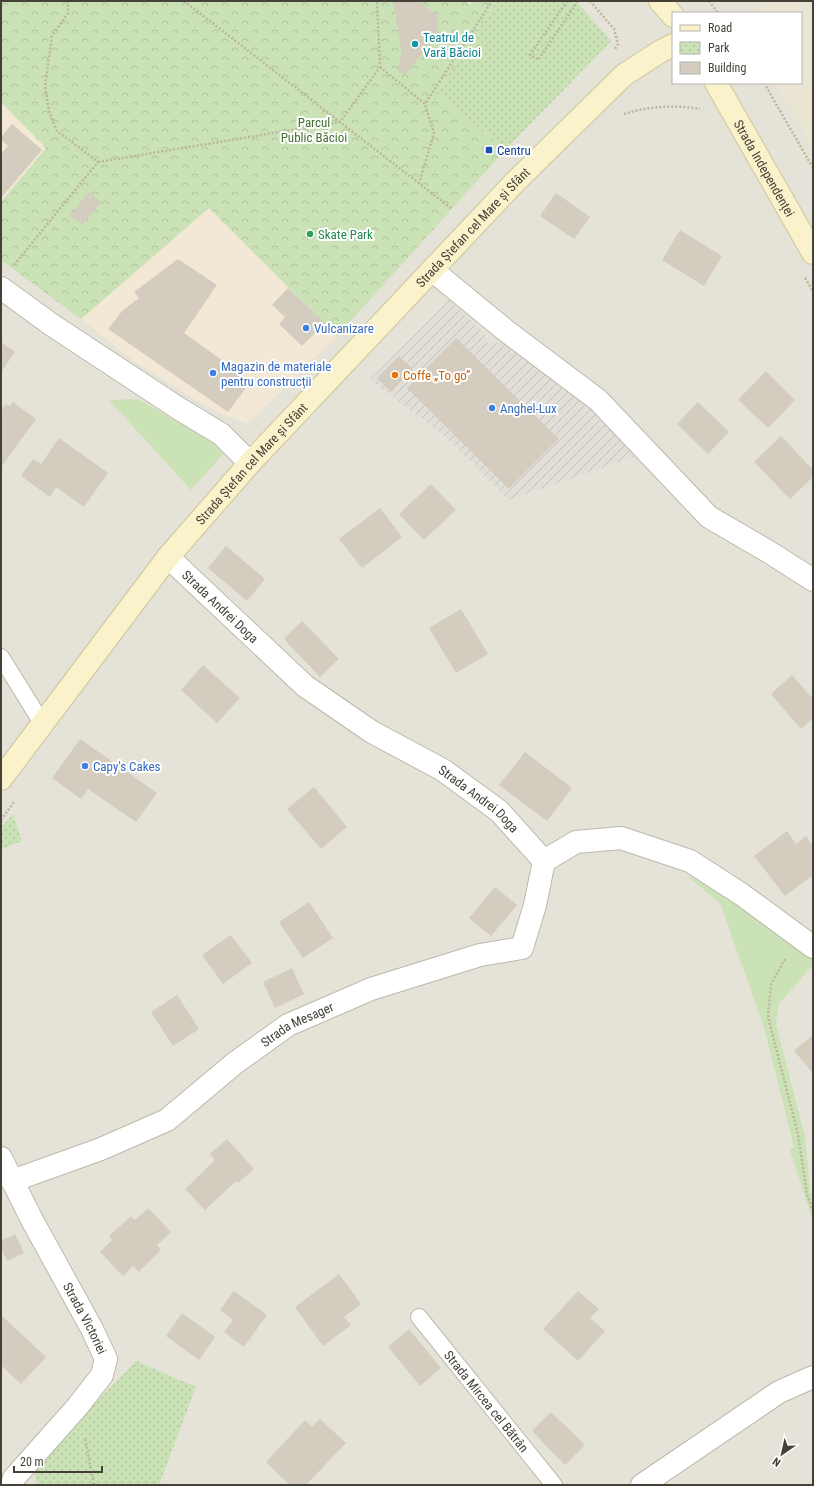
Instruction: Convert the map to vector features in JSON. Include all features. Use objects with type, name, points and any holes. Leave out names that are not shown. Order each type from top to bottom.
[{"type":"main road","points":[[660,1],[672,15]]},
{"type":"main road","name":"Strada Ștefan cel Mare și Sfânt","points":[[1,779],[168,557],[250,463],[515,182],[624,75],[672,46]]},
{"type":"main road","name":"Strada Independenței","points":[[717,84],[813,253]]},
{"type":"street","points":[[432,270],[505,330],[598,400],[709,517],[813,580]]},
{"type":"street","points":[[6,278],[52,325],[220,434],[250,463]]},
{"type":"street","name":"Strada Andrei Doga","points":[[168,557],[305,686],[372,732],[443,770],[500,811],[544,861]]},
{"type":"street","points":[[544,861],[576,842],[621,838],[690,862],[741,894],[805,942]]},
{"type":"street","name":"Strada Mesager","points":[[12,1181],[101,1149],[167,1120],[235,1063],[288,1025],[371,989],[480,955],[522,948],[535,904],[544,861]]},
{"type":"street","name":"Strada Victoriei","points":[[1,1158],[92,1329],[106,1359],[102,1375],[78,1406],[14,1478],[12,1485]]},
{"type":"street","points":[[642,1485],[779,1392],[813,1377]]},
{"type":"lane","points":[[1,657],[42,723]]},
{"type":"lane","name":"Strada Mircea cel Bătrân","points":[[419,1317],[554,1485]]},
{"type":"path","points":[[68,1],[68,13],[52,36],[45,86],[49,111],[57,131],[98,162]]},
{"type":"path","points":[[184,1],[453,210]]},
{"type":"path","points":[[6,278],[98,162],[340,122],[380,67],[377,1]]},
{"type":"path","points":[[425,104],[492,1]]},
{"type":"path","points":[[567,1],[530,55],[538,60],[578,1]]},
{"type":"path","points":[[590,1],[614,28],[618,44],[612,55]]},
{"type":"path","points":[[709,1],[717,12]]},
{"type":"path","points":[[380,67],[425,104],[434,133],[419,184]]},
{"type":"path","points":[[765,84],[813,168]]},
{"type":"path","points":[[620,115],[639,109],[686,107],[704,110]]},
{"type":"path","points":[[805,278],[813,291]]},
{"type":"path","points":[[1,820],[15,801]]},
{"type":"path","points":[[805,942],[771,984],[768,1017],[798,1134],[807,1194],[813,1211]]},
{"type":"path","points":[[78,1406],[94,1485]]},
{"type":"shaded area","points":[[1,1],[813,1],[813,1485],[1,1485]]},
{"type":"shaded area","points":[[766,1],[813,1],[813,149],[776,84],[802,84],[802,12],[756,12]]},
{"type":"shaded area","points":[[1,102],[46,148],[1,202]]},
{"type":"shaded area","points":[[209,208],[337,336],[247,424],[211,409],[132,360],[81,319]]},
{"type":"shaded area","name":"Anghel-Lux","points":[[449,299],[485,334],[489,343],[508,343],[584,400],[639,455],[509,500],[446,437],[370,380]]},
{"type":"green space","name":"Parcul Public Băcioi","points":[[1,1],[465,1],[469,5],[473,1],[497,1],[437,93],[506,149],[337,336],[209,208],[81,319],[1,260],[1,202],[46,148],[1,102]]},
{"type":"green space","points":[[497,1],[576,1],[611,41],[506,149],[437,93]]},
{"type":"green space","points":[[138,399],[214,443],[223,454],[191,490],[109,400]]},
{"type":"green space","points":[[13,814],[22,841],[1,849],[1,828]]},
{"type":"green space","points":[[687,876],[722,890],[813,959],[813,965],[778,1005],[776,1024],[805,1137],[810,1190],[813,1197],[813,1221],[790,1150],[794,1147],[763,1024],[720,903]]},
{"type":"green space","points":[[136,1361],[196,1387],[159,1485],[37,1485],[35,1474],[47,1453]]},
{"type":"building","name":"Teatrul de Vară Băcioi","points":[[393,1],[419,1],[438,16],[437,34],[405,75],[397,71],[402,53]]},
{"type":"building","points":[[12,124],[42,150],[1,198],[1,154],[8,146],[1,140],[1,137]]},
{"type":"building","points":[[89,192],[101,202],[82,225],[70,215]]},
{"type":"building","points":[[556,193],[590,217],[574,239],[540,216]]},
{"type":"building","points":[[680,230],[722,256],[704,286],[662,260]]},
{"type":"building","points":[[178,259],[217,285],[184,333],[251,381],[228,412],[108,329],[123,310],[139,298],[134,292]]},
{"type":"building","points":[[288,288],[325,323],[302,346],[279,324],[285,317],[272,305]]},
{"type":"building","points":[[456,338],[559,439],[509,489],[407,388]]},
{"type":"building","points":[[1,342],[15,352],[1,372]]},
{"type":"building","points":[[399,356],[413,369],[391,392],[377,378]]},
{"type":"building","points":[[766,371],[795,400],[768,428],[738,400]]},
{"type":"building","points":[[13,402],[36,419],[1,467],[1,411],[6,404],[10,406]]},
{"type":"building","points":[[698,402],[729,432],[708,454],[677,424]]},
{"type":"building","points":[[781,436],[813,470],[813,477],[790,499],[754,462]]},
{"type":"building","points":[[59,438],[108,473],[84,507],[56,487],[50,497],[21,476],[33,459],[41,464]]},
{"type":"building","points":[[431,484],[456,510],[424,540],[399,514]]},
{"type":"building","points":[[380,508],[402,537],[362,568],[339,539]]},
{"type":"building","points":[[226,546],[265,579],[247,601],[208,568]]},
{"type":"building","points":[[461,609],[488,654],[456,673],[429,628]]},
{"type":"building","points":[[302,621],[339,659],[320,677],[284,639]]},
{"type":"building","points":[[203,665],[240,698],[217,723],[181,690]]},
{"type":"building","points":[[792,675],[811,697],[813,696],[813,718],[801,729],[771,694]]},
{"type":"building","points":[[80,739],[157,793],[136,822],[88,789],[81,799],[52,778]]},
{"type":"building","points":[[525,752],[572,788],[547,821],[499,785]]},
{"type":"building","points":[[314,787],[347,827],[321,849],[287,809]]},
{"type":"building","points":[[787,831],[796,844],[806,836],[813,846],[813,875],[785,896],[754,856]]},
{"type":"building","points":[[495,887],[517,905],[491,936],[469,918]]},
{"type":"building","points":[[309,902],[333,938],[303,958],[279,922]]},
{"type":"building","points":[[231,935],[252,963],[223,984],[202,955]]},
{"type":"building","points":[[292,968],[304,994],[275,1008],[263,982]]},
{"type":"building","points":[[177,995],[199,1029],[173,1046],[151,1012]]},
{"type":"building","points":[[813,1035],[813,1073],[794,1051]]},
{"type":"building","points":[[227,1139],[254,1169],[238,1183],[236,1181],[205,1210],[185,1189],[215,1160],[210,1154]]},
{"type":"building","points":[[148,1208],[171,1232],[157,1245],[161,1250],[139,1272],[133,1266],[123,1276],[100,1252],[112,1240],[109,1236],[131,1216],[135,1220]]},
{"type":"building","points":[[15,1234],[24,1253],[7,1261],[1,1248],[1,1241]]},
{"type":"building","points":[[339,1274],[361,1304],[344,1317],[351,1325],[323,1346],[295,1307]]},
{"type":"building","points":[[234,1291],[267,1315],[244,1347],[224,1332],[233,1320],[220,1310]]},
{"type":"building","points":[[578,1291],[599,1309],[590,1318],[605,1331],[578,1361],[543,1329]]},
{"type":"building","points":[[182,1313],[215,1337],[199,1360],[166,1336]]},
{"type":"building","points":[[1,1315],[46,1357],[21,1384],[1,1365]]},
{"type":"building","points":[[409,1329],[441,1368],[420,1386],[388,1347]]},
{"type":"building","points":[[551,1412],[585,1445],[565,1465],[532,1431]]},
{"type":"building","points":[[320,1419],[346,1443],[306,1485],[290,1485],[266,1462],[305,1420],[312,1427]]},
{"type":"place","name":"Teatrul de Vară Băcioi","points":[[415,44]]},
{"type":"place","name":"Centru","points":[[489,150]]},
{"type":"place","name":"Skate Park","points":[[310,234]]},
{"type":"place","name":"Vulcanizare","points":[[306,328]]},
{"type":"place","name":"Magazin de materiale pentru construcții","points":[[213,373]]},
{"type":"place","name":"Coffe „To go”","points":[[395,375]]},
{"type":"place","name":"Anghel-Lux","points":[[492,408]]},
{"type":"place","name":"Capy's Cakes","points":[[85,766]]}]
